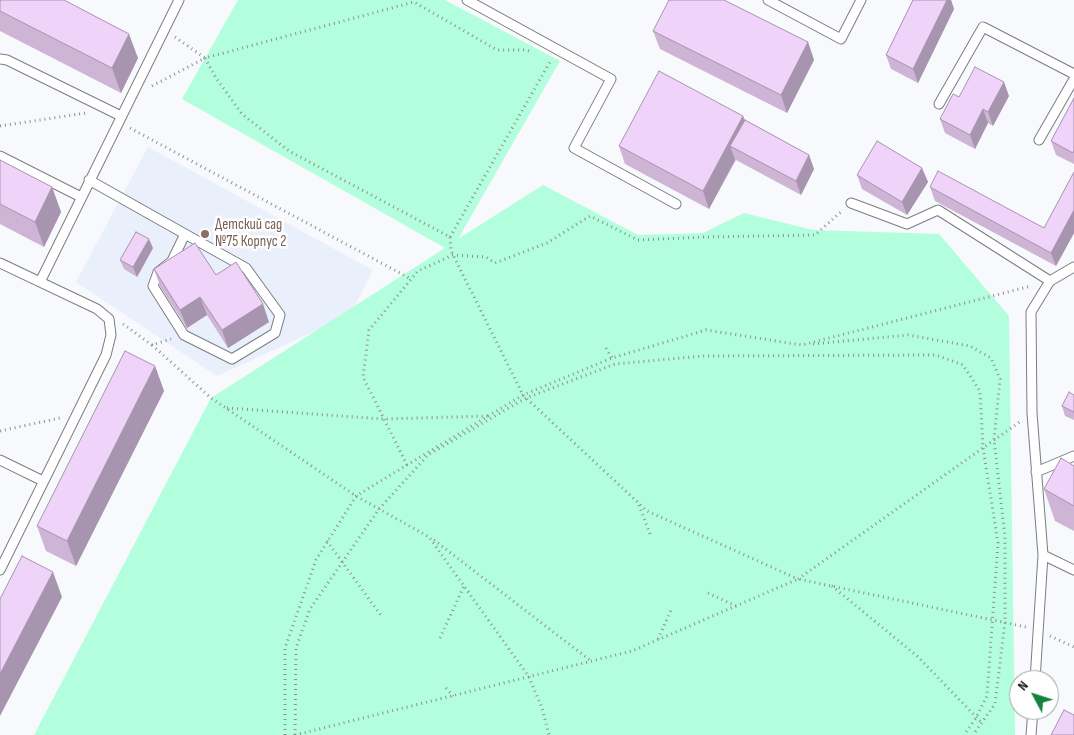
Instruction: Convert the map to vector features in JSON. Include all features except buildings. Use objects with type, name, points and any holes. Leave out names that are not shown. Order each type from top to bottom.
[{"type":"lane","points":[[40,282],[179,0]]},
{"type":"lane","points":[[467,0],[611,79],[574,148],[676,204]]},
{"type":"lane","points":[[768,0],[841,39],[861,0]]},
{"type":"lane","points":[[940,104],[983,27],[1074,74]]},
{"type":"lane","points":[[0,59],[7,60],[108,110],[120,119]]},
{"type":"lane","points":[[1039,140],[1074,79]]},
{"type":"lane","points":[[0,156],[81,196]]},
{"type":"lane","points":[[89,180],[246,268],[280,315],[275,333],[232,359],[184,335],[153,286],[158,272],[172,261],[185,234]]},
{"type":"lane","points":[[851,203],[907,224],[938,210],[1050,281]]},
{"type":"lane","points":[[0,263],[97,309],[109,318],[111,335],[106,355],[0,570]]},
{"type":"lane","points":[[1036,670],[1043,555],[1032,413],[1031,312],[1050,281],[1074,267]]},
{"type":"lane","points":[[1036,472],[1074,456]]},
{"type":"lane","points":[[0,460],[43,481]]},
{"type":"lane","points":[[1043,555],[1074,570]]},
{"type":"lane","points":[[1031,735],[1032,720]]},
{"type":"path","points":[[131,97],[205,58],[414,2],[497,50],[526,50],[534,53]]},
{"type":"path","points":[[164,30],[205,58],[216,78],[242,114],[289,151],[450,237]]},
{"type":"path","points":[[552,57],[450,237],[451,251],[524,397],[647,511],[798,579],[1039,630],[1074,647]]},
{"type":"path","points":[[0,126],[108,110]]},
{"type":"path","points":[[120,119],[411,279]]},
{"type":"path","points":[[406,465],[363,377],[369,330],[418,271],[453,255],[486,257],[495,263],[547,243],[590,216],[638,240],[815,235],[851,203]]},
{"type":"path","points":[[802,345],[1050,281]]},
{"type":"path","points":[[109,318],[119,321],[152,345],[211,398],[356,496],[429,537],[591,661]]},
{"type":"path","points":[[285,735],[285,648],[316,560],[356,496],[488,416],[524,397],[612,358],[706,330],[802,345],[908,336],[970,346],[991,358],[1000,378],[994,440],[1005,538],[1005,622],[995,704],[973,735]]},
{"type":"path","points":[[152,345],[184,335]]},
{"type":"path","points":[[606,348],[612,358]]},
{"type":"path","points":[[964,735],[976,718],[987,696],[998,543],[983,448],[980,391],[963,365],[936,355],[703,356],[615,364],[524,397],[428,455],[379,509],[341,562],[310,609],[296,648],[294,735],[632,651],[798,579],[983,448],[1032,413]]},
{"type":"path","points":[[225,407],[384,419],[488,416]]},
{"type":"path","points":[[0,431],[76,414]]},
{"type":"path","points":[[638,503],[650,534]]},
{"type":"path","points":[[429,537],[529,677],[542,708],[549,735]]},
{"type":"path","points":[[327,541],[382,617]]},
{"type":"path","points":[[440,638],[464,586]]},
{"type":"path","points":[[832,586],[916,656],[982,724]]},
{"type":"path","points":[[708,593],[736,606]]},
{"type":"path","points":[[657,640],[672,608]]},
{"type":"path","points":[[446,688],[453,696]]},
{"type":"shaded area","name":"Детский сад №75 Корпус 2","points":[[148,147],[373,270],[350,315],[217,376],[76,282]]},
{"type":"green space","points":[[238,0],[445,0],[560,61],[458,239],[543,185],[638,235],[703,233],[744,213],[813,230],[939,234],[1009,316],[1014,670],[1009,670],[1009,720],[1015,720],[1015,735],[34,735],[211,398],[445,248],[182,99]]},
{"type":"place","name":"Детский сад №75 Корпус 2","points":[[205,234]]}]
